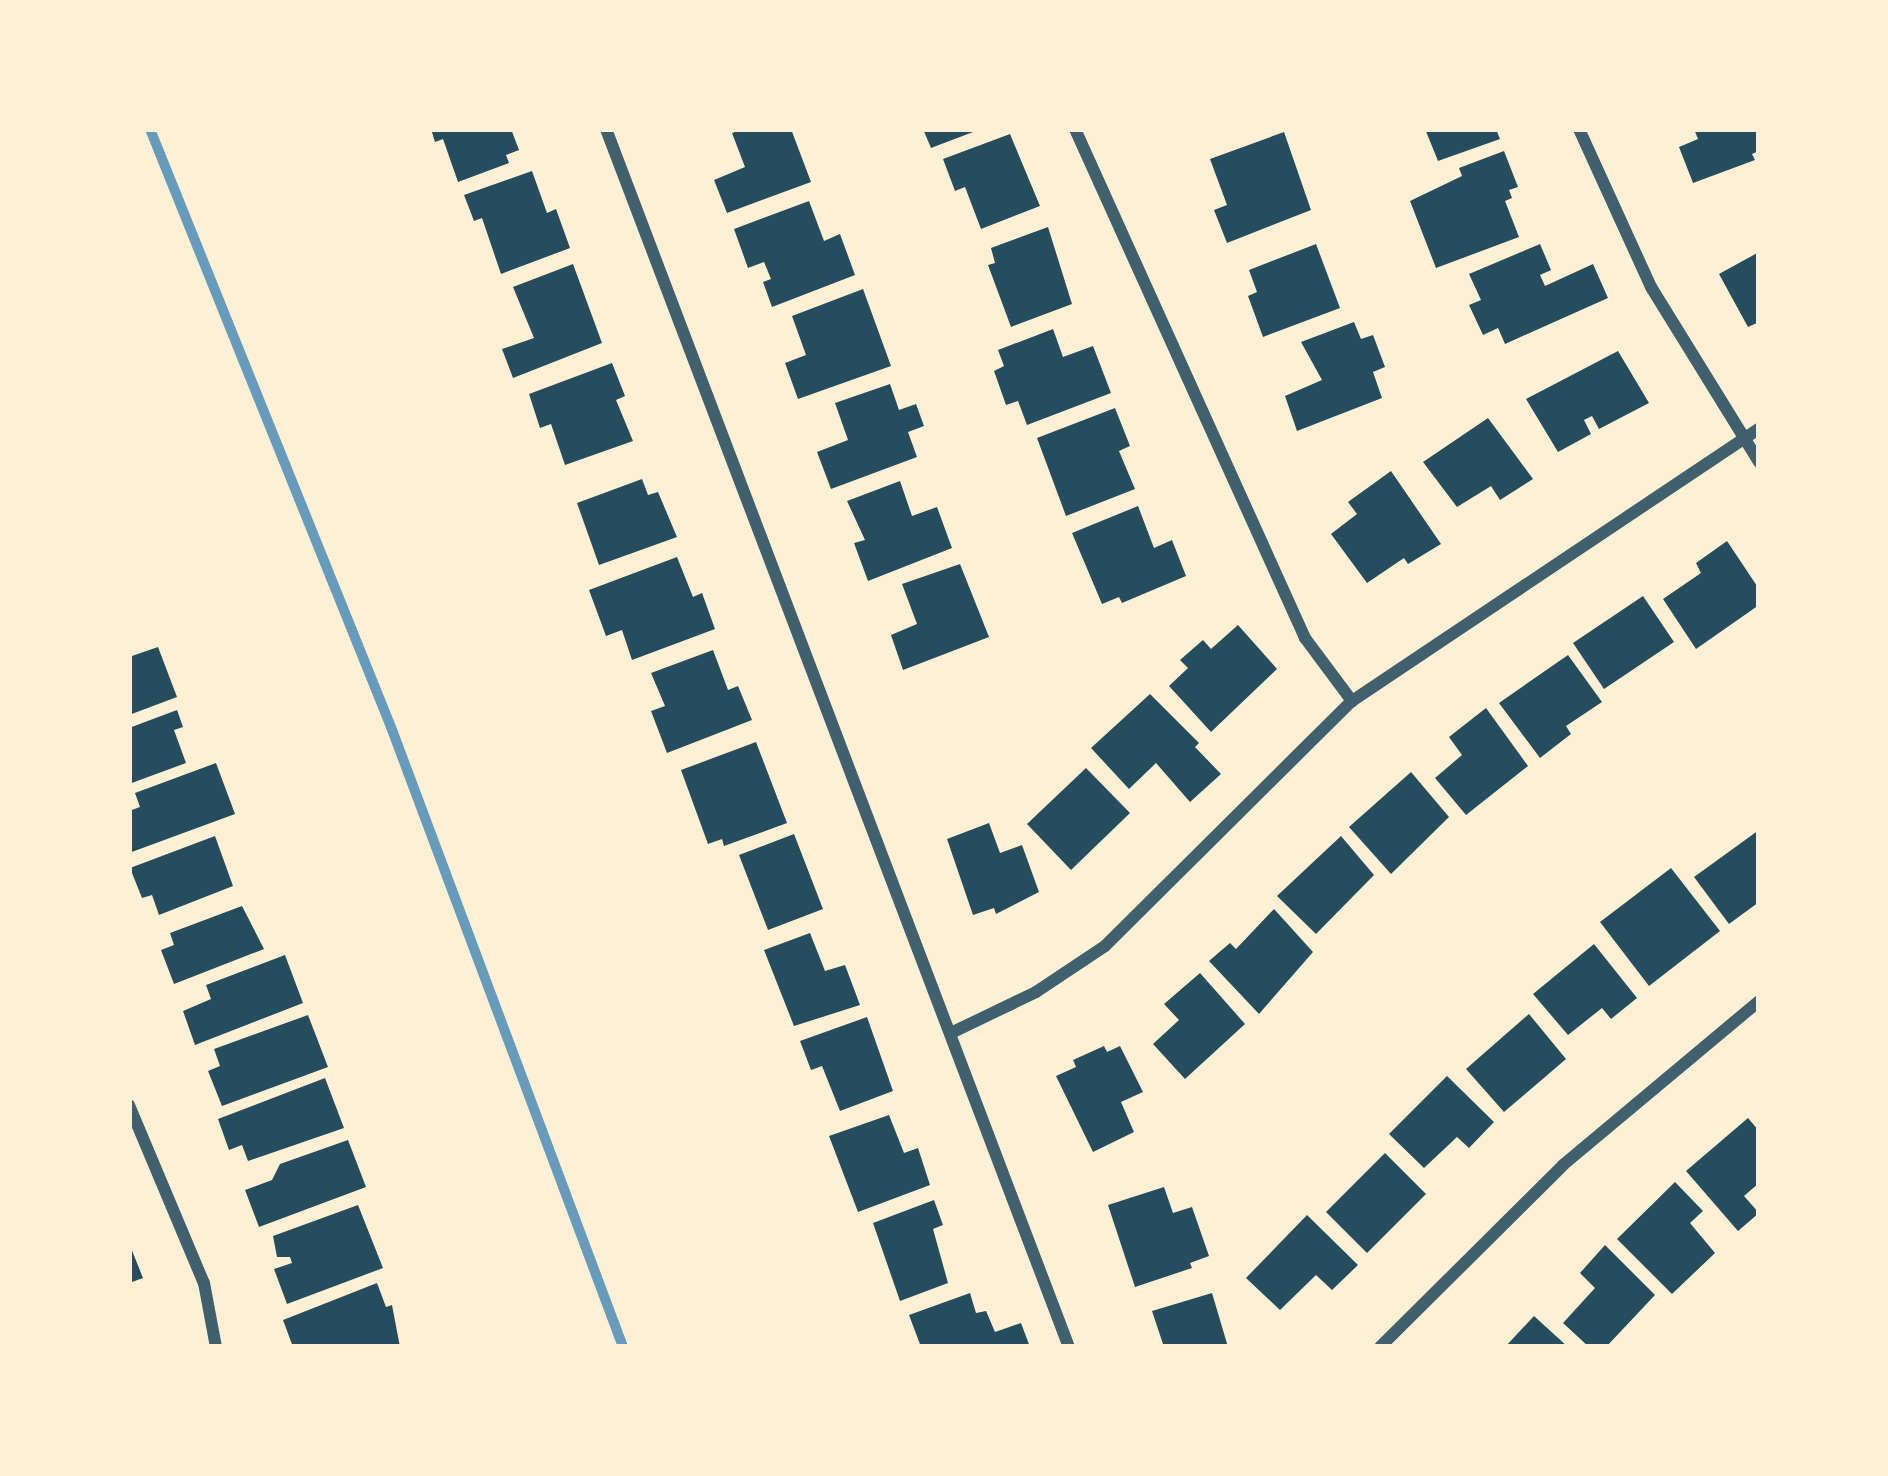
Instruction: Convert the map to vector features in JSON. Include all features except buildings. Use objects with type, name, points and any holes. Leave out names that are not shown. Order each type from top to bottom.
[{"type":"street","points":[[606,129],[1070,1347]]},
{"type":"street","points":[[1075,129],[1305,638],[1352,700]]},
{"type":"street","points":[[1579,129],[1651,287],[1759,462]]},
{"type":"street","points":[[953,1032],[1036,992],[1105,946],[1352,700],[1759,429]]},
{"type":"street","points":[[1380,1347],[1563,1165],[1759,1000]]},
{"type":"street","points":[[129,1105],[204,1283],[216,1347]]},
{"type":"waterway","points":[[150,129],[391,727],[623,1347]]}]
